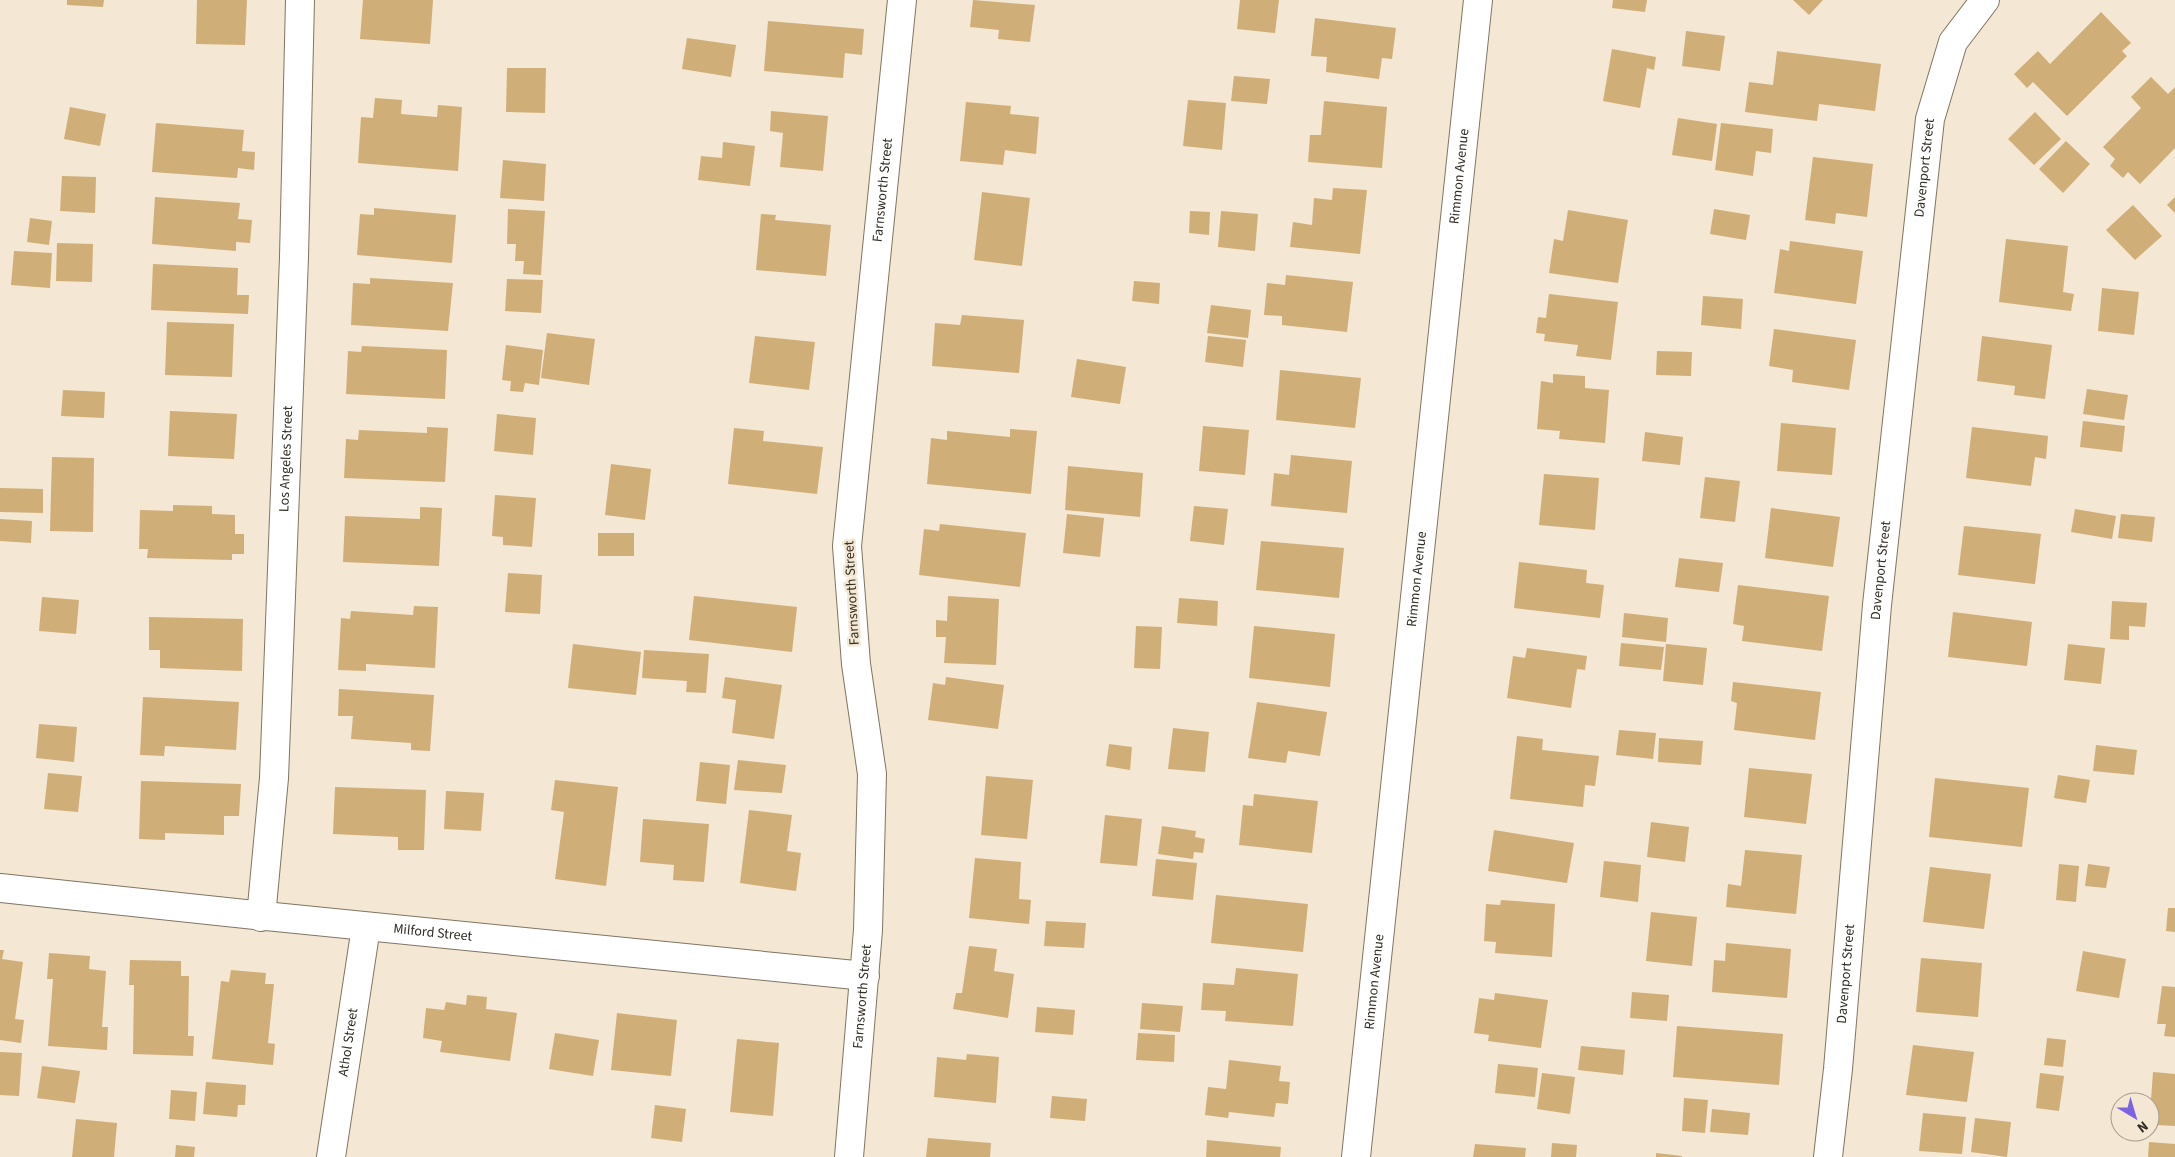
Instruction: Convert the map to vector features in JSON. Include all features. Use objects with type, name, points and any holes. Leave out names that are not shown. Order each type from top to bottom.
[{"type":"street","name":"Los Angeles Street","points":[[261,917],[274,778],[294,257],[300,0]]},
{"type":"street","name":"Farnsworth Street","points":[[849,1157],[868,930],[872,774],[856,664],[847,546],[873,303],[902,0]]},
{"type":"street","name":"Rimmon Avenue","points":[[1356,1157],[1478,0]]},
{"type":"street","name":"Davenport Street","points":[[1828,1157],[1838,1069],[1877,605],[1930,119],[1953,42],[1985,0]]},
{"type":"street","name":"Milford Street","points":[[0,888],[261,917],[864,976]]},
{"type":"street","name":"Athol Street","points":[[331,1157],[366,927]]},
{"type":"building","points":[[67,0],[104,0],[103,7],[67,5]]},
{"type":"building","points":[[197,0],[247,0],[245,45],[196,44]]},
{"type":"building","points":[[363,0],[433,0],[430,44],[360,39]]},
{"type":"building","points":[[973,0],[1035,5],[1030,42],[998,39],[999,30],[970,27]]},
{"type":"building","points":[[1240,0],[1279,0],[1275,33],[1237,29]]},
{"type":"building","points":[[1613,0],[1647,0],[1645,12],[1612,8]]},
{"type":"building","points":[[1793,0],[1823,0],[1809,15]]},
{"type":"building","points":[[2101,12],[2131,43],[2122,51],[2127,56],[2067,116],[2033,82],[2027,88],[2014,74],[2038,51],[2050,64]]},
{"type":"building","points":[[1315,18],[1396,28],[1392,59],[1382,58],[1379,79],[1326,72],[1327,57],[1311,56]]},
{"type":"building","points":[[768,21],[864,29],[862,55],[845,53],[843,78],[764,71]]},
{"type":"building","points":[[1686,31],[1725,36],[1720,71],[1682,66]]},
{"type":"building","points":[[687,38],[736,45],[731,77],[682,69]]},
{"type":"building","points":[[1612,49],[1656,57],[1654,70],[1647,68],[1640,108],[1603,101]]},
{"type":"building","points":[[1777,51],[1881,64],[1875,111],[1819,104],[1817,121],[1745,112],[1749,82],[1773,85]]},
{"type":"building","points":[[507,68],[546,68],[545,113],[506,112]]},
{"type":"building","points":[[1234,76],[1270,79],[1267,104],[1231,101]]},
{"type":"building","points":[[2151,77],[2168,94],[2175,87],[2175,148],[2140,184],[2128,172],[2123,178],[2110,166],[2115,159],[2103,147],[2141,108],[2131,97]]},
{"type":"building","points":[[375,98],[402,100],[401,114],[437,117],[438,105],[462,107],[458,171],[358,163],[361,117],[373,118]]},
{"type":"building","points":[[1188,100],[1226,103],[1222,150],[1183,146]]},
{"type":"building","points":[[1324,101],[1387,107],[1382,168],[1308,162],[1310,135],[1321,135]]},
{"type":"building","points":[[966,102],[1011,106],[1010,114],[1039,117],[1036,154],[1005,150],[1003,165],[960,161]]},
{"type":"building","points":[[70,107],[106,114],[100,146],[64,139]]},
{"type":"building","points":[[771,111],[828,116],[823,171],[780,167],[783,133],[770,131]]},
{"type":"building","points":[[2035,112],[2061,139],[2034,165],[2008,139]]},
{"type":"building","points":[[1678,118],[1717,124],[1712,161],[1672,155]]},
{"type":"building","points":[[156,123],[244,130],[242,151],[255,152],[254,170],[238,168],[237,178],[152,172]]},
{"type":"building","points":[[1721,123],[1773,129],[1771,153],[1756,151],[1753,176],[1715,170]]},
{"type":"building","points":[[2066,141],[2090,164],[2063,193],[2039,169]]},
{"type":"building","points":[[723,142],[755,146],[750,186],[698,180],[701,156],[722,158]]},
{"type":"building","points":[[1813,157],[1873,164],[1867,217],[1836,213],[1835,224],[1805,220]]},
{"type":"building","points":[[503,160],[546,164],[544,201],[500,198]]},
{"type":"building","points":[[62,176],[96,177],[95,213],[60,211]]},
{"type":"building","points":[[1333,188],[1367,190],[1360,254],[1290,247],[1293,222],[1312,225],[1314,198],[1332,200]]},
{"type":"building","points":[[982,192],[1030,198],[1022,266],[974,260]]},
{"type":"building","points":[[155,197],[240,203],[238,219],[252,220],[250,243],[236,242],[236,251],[152,244]]},
{"type":"building","points":[[2175,197],[2175,213],[2167,205]]},
{"type":"building","points":[[2133,205],[2162,236],[2135,260],[2106,230]]},
{"type":"building","points":[[374,208],[456,215],[452,263],[357,255],[360,214],[374,215]]},
{"type":"building","points":[[508,209],[545,211],[541,275],[523,274],[524,261],[515,261],[516,244],[507,244]]},
{"type":"building","points":[[1714,209],[1750,215],[1746,240],[1710,234]]},
{"type":"building","points":[[1568,210],[1628,220],[1618,283],[1549,273],[1554,239],[1563,241]]},
{"type":"building","points":[[1190,211],[1210,212],[1209,235],[1189,233]]},
{"type":"building","points":[[1221,211],[1258,214],[1255,251],[1218,247]]},
{"type":"building","points":[[761,214],[776,215],[775,220],[831,225],[826,276],[756,270]]},
{"type":"building","points":[[30,218],[52,221],[49,245],[27,242]]},
{"type":"building","points":[[2006,239],[2068,246],[2063,292],[2074,294],[2071,311],[1999,302]]},
{"type":"building","points":[[1790,241],[1863,251],[1856,304],[1774,293],[1780,249],[1789,251]]},
{"type":"building","points":[[57,243],[93,244],[92,282],[56,281]]},
{"type":"building","points":[[14,251],[52,253],[50,288],[11,285]]},
{"type":"building","points":[[153,264],[238,268],[237,295],[249,295],[248,314],[151,310]]},
{"type":"building","points":[[1286,275],[1353,282],[1347,332],[1282,325],[1282,316],[1264,315],[1267,283],[1285,285]]},
{"type":"building","points":[[370,278],[453,283],[448,331],[351,325],[353,283],[370,284]]},
{"type":"building","points":[[507,279],[543,280],[541,313],[505,311]]},
{"type":"building","points":[[1134,281],[1160,283],[1159,304],[1132,301]]},
{"type":"building","points":[[2102,288],[2139,292],[2134,335],[2098,331]]},
{"type":"building","points":[[1549,294],[1618,302],[1611,360],[1576,356],[1578,345],[1544,341],[1545,334],[1536,333],[1538,317],[1546,318]]},
{"type":"building","points":[[1703,296],[1743,299],[1741,329],[1701,325]]},
{"type":"building","points":[[1211,305],[1251,310],[1248,338],[1207,333]]},
{"type":"building","points":[[962,315],[1024,320],[1019,373],[932,366],[935,323],[960,325]]},
{"type":"building","points":[[167,322],[234,324],[232,377],[165,375]]},
{"type":"building","points":[[1774,329],[1856,340],[1849,390],[1792,382],[1793,370],[1769,366]]},
{"type":"building","points":[[547,333],[595,339],[589,385],[541,378]]},
{"type":"building","points":[[755,336],[815,342],[809,390],[749,383]]},
{"type":"building","points":[[1208,336],[1246,340],[1243,367],[1205,362]]},
{"type":"building","points":[[1982,336],[2052,345],[2045,399],[2014,395],[2015,386],[1977,381]]},
{"type":"building","points":[[506,345],[543,350],[539,385],[525,383],[523,392],[510,391],[511,381],[502,380]]},
{"type":"building","points":[[362,346],[447,350],[445,399],[346,394],[348,351],[361,352]]},
{"type":"building","points":[[1657,351],[1692,352],[1691,376],[1656,375]]},
{"type":"building","points":[[1077,359],[1126,367],[1120,404],[1071,397]]},
{"type":"building","points":[[1280,370],[1361,378],[1355,428],[1276,420]]},
{"type":"building","points":[[1553,374],[1585,376],[1585,388],[1609,390],[1605,443],[1559,439],[1560,431],[1537,429],[1541,381],[1553,383]]},
{"type":"building","points":[[2087,389],[2128,395],[2124,420],[2083,414]]},
{"type":"building","points":[[63,390],[105,392],[104,418],[61,416]]},
{"type":"building","points":[[170,411],[237,414],[234,459],[168,456]]},
{"type":"building","points":[[497,414],[536,418],[533,455],[494,451]]},
{"type":"building","points":[[2083,421],[2125,426],[2122,452],[2080,447]]},
{"type":"building","points":[[1781,423],[1836,428],[1832,475],[1777,471]]},
{"type":"building","points":[[1203,426],[1249,430],[1245,475],[1199,471]]},
{"type":"building","points":[[427,427],[448,428],[445,482],[344,478],[346,439],[358,440],[359,430],[427,433]]},
{"type":"building","points":[[1972,427],[2048,436],[2046,459],[2035,457],[2031,486],[1966,478]]},
{"type":"building","points":[[734,428],[764,431],[763,441],[823,447],[817,494],[728,484]]},
{"type":"building","points":[[1010,429],[1037,431],[1031,494],[927,484],[931,438],[947,440],[947,431],[1010,437]]},
{"type":"building","points":[[1645,432],[1683,437],[1680,465],[1642,461]]},
{"type":"building","points":[[1291,455],[1352,461],[1347,513],[1271,506],[1274,473],[1289,475]]},
{"type":"building","points":[[52,457],[94,458],[93,532],[50,531]]},
{"type":"building","points":[[611,464],[651,469],[645,520],[605,515]]},
{"type":"building","points":[[1068,466],[1143,473],[1140,517],[1065,510]]},
{"type":"building","points":[[1544,474],[1599,478],[1595,530],[1539,525]]},
{"type":"building","points":[[1705,477],[1740,481],[1735,522],[1700,518]]},
{"type":"building","points":[[0,488],[43,489],[43,513],[0,512]]},
{"type":"building","points":[[495,495],[536,498],[532,547],[503,545],[503,537],[492,536]]},
{"type":"building","points":[[173,505],[212,506],[212,514],[235,515],[235,534],[244,534],[244,554],[232,554],[232,560],[147,558],[148,549],[139,549],[140,510],[173,511]]},
{"type":"building","points":[[1194,506],[1228,509],[1224,545],[1190,541]]},
{"type":"building","points":[[420,507],[442,508],[439,566],[343,562],[345,516],[420,519]]},
{"type":"building","points":[[1771,508],[1840,517],[1833,567],[1765,558]]},
{"type":"building","points":[[2075,509],[2116,516],[2112,539],[2071,532]]},
{"type":"building","points":[[1067,514],[1104,518],[1100,557],[1063,553]]},
{"type":"building","points":[[2121,514],[2155,517],[2152,542],[2118,538]]},
{"type":"building","points":[[0,519],[32,521],[31,543],[0,541]]},
{"type":"building","points":[[940,524],[1026,533],[1020,587],[919,575],[924,529],[939,531]]},
{"type":"building","points":[[1964,526],[2041,534],[2035,584],[1958,575]]},
{"type":"building","points":[[598,533],[634,533],[634,556],[598,556]]},
{"type":"building","points":[[1261,541],[1344,548],[1339,598],[1256,590]]},
{"type":"building","points":[[1679,558],[1723,563],[1719,592],[1675,587]]},
{"type":"building","points":[[1519,562],[1587,570],[1586,583],[1604,585],[1600,618],[1514,608]]},
{"type":"building","points":[[508,573],[542,575],[540,614],[505,612]]},
{"type":"building","points":[[1738,585],[1829,596],[1822,651],[1742,641],[1744,626],[1733,624]]},
{"type":"building","points":[[694,596],[797,607],[792,652],[689,640]]},
{"type":"building","points":[[948,596],[999,599],[996,665],[944,663],[946,637],[936,637],[936,620],[947,621]]},
{"type":"building","points":[[42,597],[79,600],[76,634],[39,631]]},
{"type":"building","points":[[1179,598],[1218,601],[1217,626],[1177,623]]},
{"type":"building","points":[[2112,601],[2147,603],[2145,627],[2129,626],[2129,640],[2110,639]]},
{"type":"building","points":[[414,606],[438,607],[435,668],[366,664],[366,671],[338,670],[341,618],[350,619],[351,611],[413,615]]},
{"type":"building","points":[[1953,612],[2032,622],[2027,666],[1948,657]]},
{"type":"building","points":[[1624,613],[1668,618],[1666,642],[1622,637]]},
{"type":"building","points":[[149,617],[243,619],[242,671],[160,668],[160,650],[149,650]]},
{"type":"building","points":[[1136,626],[1162,627],[1160,669],[1134,668]]},
{"type":"building","points":[[1254,626],[1335,634],[1330,687],[1249,678]]},
{"type":"building","points":[[1621,643],[1664,647],[1661,670],[1619,666]]},
{"type":"building","points":[[573,644],[641,652],[636,695],[568,688]]},
{"type":"building","points":[[1666,644],[1707,648],[1703,685],[1663,681]]},
{"type":"building","points":[[2068,644],[2105,648],[2101,684],[2064,680]]},
{"type":"building","points":[[1527,648],[1587,656],[1585,670],[1577,669],[1571,708],[1507,698],[1513,656],[1525,658]]},
{"type":"building","points":[[644,650],[709,654],[706,693],[686,692],[687,681],[642,678]]},
{"type":"building","points":[[725,677],[782,685],[774,739],[732,733],[736,700],[722,698]]},
{"type":"building","points":[[946,677],[1004,685],[998,729],[928,720],[933,683],[945,685]]},
{"type":"building","points":[[1733,682],[1821,692],[1815,740],[1734,730],[1737,703],[1731,701]]},
{"type":"building","points":[[339,689],[434,695],[430,751],[411,750],[411,743],[351,739],[353,716],[338,716]]},
{"type":"building","points":[[143,697],[239,702],[236,750],[165,746],[164,756],[140,755]]},
{"type":"building","points":[[1257,702],[1327,712],[1320,756],[1288,751],[1286,763],[1248,758]]},
{"type":"building","points":[[39,724],[77,727],[74,762],[36,758]]},
{"type":"building","points":[[1173,728],[1209,732],[1205,772],[1168,769]]},
{"type":"building","points":[[1619,730],[1656,733],[1653,759],[1616,755]]},
{"type":"building","points":[[1517,736],[1543,739],[1542,750],[1599,756],[1595,786],[1585,785],[1583,807],[1510,799]]},
{"type":"building","points":[[1659,738],[1703,741],[1701,765],[1658,762]]},
{"type":"building","points":[[1109,744],[1132,747],[1130,770],[1106,766]]},
{"type":"building","points":[[2096,745],[2137,750],[2134,775],[2093,771]]},
{"type":"building","points":[[738,760],[786,765],[782,793],[734,790]]},
{"type":"building","points":[[700,762],[730,765],[726,804],[696,801]]},
{"type":"building","points":[[1749,768],[1812,774],[1806,824],[1744,817]]},
{"type":"building","points":[[48,773],[82,776],[78,812],[44,809]]},
{"type":"building","points":[[2058,775],[2090,780],[2086,803],[2054,798]]},
{"type":"building","points":[[986,776],[1033,780],[1027,839],[981,835]]},
{"type":"building","points":[[1935,778],[2029,788],[2022,847],[1929,837]]},
{"type":"building","points":[[555,780],[618,787],[606,886],[555,879],[564,812],[551,810]]},
{"type":"building","points":[[141,781],[241,784],[239,816],[224,816],[224,835],[165,833],[165,840],[139,839]]},
{"type":"building","points":[[335,787],[426,790],[424,850],[398,850],[398,837],[333,834]]},
{"type":"building","points":[[446,791],[484,793],[481,831],[444,829]]},
{"type":"building","points":[[1254,794],[1318,801],[1312,853],[1239,845],[1243,805],[1253,806]]},
{"type":"building","points":[[749,810],[792,815],[787,851],[801,853],[796,891],[740,883]]},
{"type":"building","points":[[1105,815],[1142,819],[1137,866],[1100,863]]},
{"type":"building","points":[[643,819],[709,824],[704,882],[673,880],[674,865],[640,862]]},
{"type":"building","points":[[1651,822],[1689,827],[1685,862],[1647,857]]},
{"type":"building","points":[[1162,826],[1196,831],[1195,837],[1205,839],[1203,853],[1194,852],[1193,859],[1158,854]]},
{"type":"building","points":[[1494,830],[1574,843],[1567,883],[1488,871]]},
{"type":"building","points":[[1745,850],[1802,855],[1796,914],[1726,907],[1728,884],[1741,886]]},
{"type":"building","points":[[975,858],[1021,862],[1019,899],[1031,900],[1029,924],[969,918]]},
{"type":"building","points":[[1156,859],[1197,863],[1193,900],[1152,896]]},
{"type":"building","points":[[1604,861],[1641,865],[1638,902],[1600,897]]},
{"type":"building","points":[[2059,864],[2079,866],[2076,902],[2056,900]]},
{"type":"building","points":[[2088,864],[2110,867],[2106,888],[2085,886]]},
{"type":"building","points":[[1930,867],[1991,874],[1984,929],[1923,922]]},
{"type":"building","points":[[1216,895],[1308,904],[1303,952],[1211,943]]},
{"type":"building","points":[[1501,900],[1555,904],[1552,957],[1495,953],[1496,942],[1484,941],[1486,904],[1500,905]]},
{"type":"building","points":[[2168,908],[2175,908],[2175,932],[2166,931]]},
{"type":"building","points":[[1651,912],[1697,917],[1692,966],[1646,961]]},
{"type":"building","points":[[1046,921],[1086,923],[1084,948],[1044,946]]},
{"type":"building","points":[[1726,943],[1791,949],[1787,998],[1712,992],[1714,960],[1725,961]]},
{"type":"building","points":[[969,946],[997,949],[994,971],[1014,974],[1008,1018],[953,1009],[956,993],[962,993]]},
{"type":"building","points":[[0,950],[4,950],[2,959],[23,962],[15,1019],[24,1020],[21,1043],[0,1040]]},
{"type":"building","points":[[2083,951],[2126,959],[2119,998],[2076,991]]},
{"type":"building","points":[[49,953],[90,956],[89,969],[106,971],[102,1027],[108,1027],[107,1050],[48,1046],[53,979],[47,979]]},
{"type":"building","points":[[1921,958],[1982,963],[1978,1017],[1916,1012]]},
{"type":"building","points":[[130,960],[181,961],[181,976],[189,976],[188,1036],[194,1036],[193,1056],[133,1054],[134,985],[129,985]]},
{"type":"building","points":[[1236,968],[1298,974],[1293,1026],[1225,1021],[1226,1011],[1201,1010],[1203,983],[1234,985]]},
{"type":"building","points":[[231,970],[266,973],[265,984],[274,984],[268,1043],[275,1044],[273,1065],[212,1059],[221,981],[229,982]]},
{"type":"building","points":[[2162,986],[2175,987],[2175,1037],[2164,1036],[2166,1024],[2157,1024]]},
{"type":"building","points":[[1632,992],[1669,995],[1667,1021],[1630,1018]]},
{"type":"building","points":[[1495,993],[1548,1000],[1541,1048],[1488,1041],[1489,1035],[1474,1033],[1479,998],[1494,1000]]},
{"type":"building","points":[[467,995],[487,997],[486,1009],[517,1013],[510,1061],[440,1052],[442,1041],[423,1038],[426,1008],[444,1010],[446,1002],[466,1005]]},
{"type":"building","points":[[1142,1003],[1183,1006],[1180,1032],[1140,1029]]},
{"type":"building","points":[[1037,1007],[1075,1010],[1073,1035],[1035,1032]]},
{"type":"building","points":[[617,1013],[677,1020],[671,1076],[611,1070]]},
{"type":"building","points":[[1677,1026],[1783,1034],[1779,1085],[1673,1077]]},
{"type":"building","points":[[555,1033],[599,1040],[593,1076],[549,1069]]},
{"type":"building","points":[[1138,1033],[1175,1035],[1174,1062],[1136,1060]]},
{"type":"building","points":[[2047,1038],[2066,1040],[2063,1067],[2044,1065]]},
{"type":"building","points":[[737,1039],[779,1043],[773,1116],[730,1112]]},
{"type":"building","points":[[1913,1045],[1974,1052],[1967,1102],[1906,1095]]},
{"type":"building","points":[[1581,1046],[1625,1050],[1623,1075],[1578,1070]]},
{"type":"building","points":[[0,1052],[22,1053],[19,1096],[0,1095]]},
{"type":"building","points":[[967,1054],[999,1057],[996,1103],[934,1097],[937,1057],[966,1060]]},
{"type":"building","points":[[1229,1060],[1281,1066],[1279,1081],[1290,1082],[1288,1104],[1276,1103],[1274,1117],[1229,1112],[1228,1118],[1205,1115],[1208,1087],[1226,1089]]},
{"type":"building","points":[[1498,1064],[1538,1068],[1535,1097],[1495,1093]]},
{"type":"building","points":[[42,1066],[80,1071],[75,1103],[37,1098]]},
{"type":"building","points":[[2153,1072],[2175,1074],[2175,1126],[2160,1125],[2160,1092],[2152,1092]]},
{"type":"building","points":[[1542,1073],[1575,1077],[1570,1114],[1537,1109]]},
{"type":"building","points":[[2040,1073],[2064,1076],[2059,1111],[2036,1108]]},
{"type":"building","points":[[206,1082],[246,1085],[245,1105],[238,1105],[237,1117],[203,1114]]},
{"type":"building","points":[[171,1090],[197,1092],[195,1121],[169,1119]]},
{"type":"building","points":[[1052,1096],[1087,1099],[1085,1121],[1050,1118]]},
{"type":"building","points":[[1684,1098],[1708,1100],[1705,1133],[1682,1131]]},
{"type":"building","points":[[655,1105],[686,1109],[682,1142],[651,1138]]},
{"type":"building","points":[[1712,1109],[1750,1113],[1748,1135],[1710,1132]]},
{"type":"building","points":[[1923,1113],[1966,1117],[1962,1154],[1919,1151]]},
{"type":"building","points":[[1975,1118],[2011,1122],[2007,1157],[1971,1152]]},
{"type":"building","points":[[76,1119],[117,1123],[114,1157],[72,1157]]},
{"type":"building","points":[[928,1138],[991,1143],[990,1157],[926,1157]]},
{"type":"building","points":[[1207,1140],[1281,1147],[1280,1157],[1206,1157]]},
{"type":"building","points":[[2149,1142],[2175,1144],[2175,1157],[2148,1157]]},
{"type":"building","points":[[1552,1143],[1577,1145],[1576,1157],[1551,1157]]},
{"type":"building","points":[[1475,1144],[1526,1148],[1525,1157],[1473,1157]]},
{"type":"building","points":[[176,1145],[195,1147],[194,1157],[175,1157]]},
{"type":"building","points":[[1656,1153],[1682,1156],[1682,1157],[1656,1157]]}]
